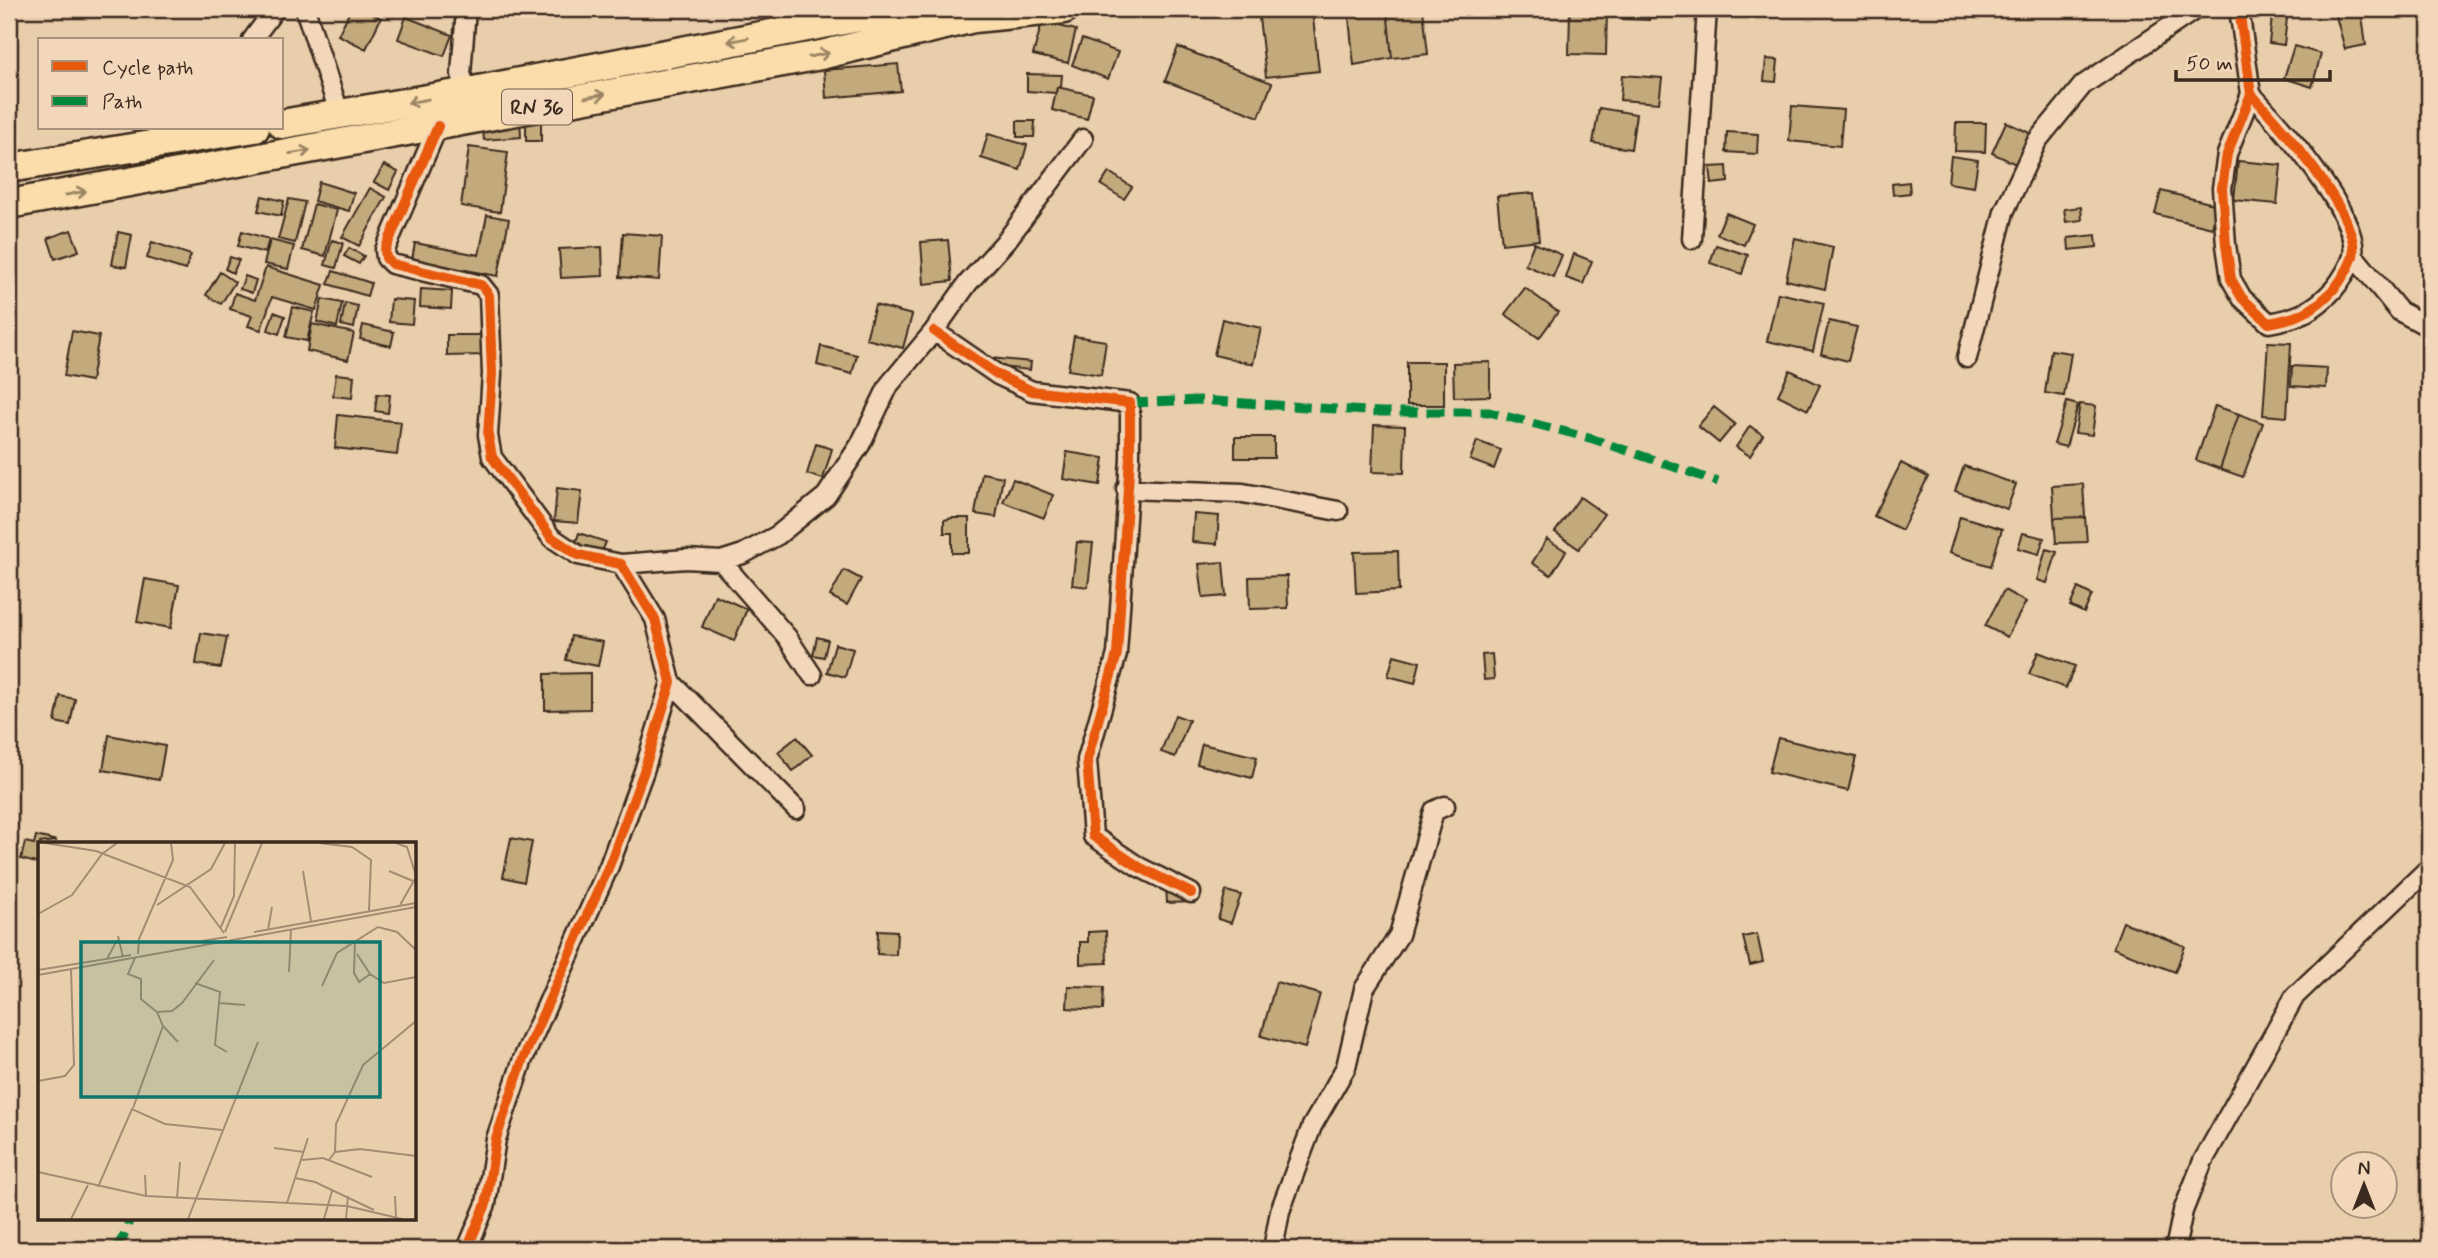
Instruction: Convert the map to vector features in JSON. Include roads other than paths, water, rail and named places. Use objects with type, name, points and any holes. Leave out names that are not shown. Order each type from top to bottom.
[{"type":"main road","name":"RN 36","points":[[284,124],[468,92],[901,9]]},
{"type":"main road","name":"RN 36","points":[[9,204],[821,55],[974,18],[1064,9]]},
{"type":"main road","points":[[9,168],[214,131]]},
{"type":"street","points":[[253,38],[275,9]]},
{"type":"street","points":[[305,9],[340,115]]},
{"type":"street","points":[[466,9],[461,74],[468,92]]},
{"type":"street","points":[[1692,239],[1707,9]]},
{"type":"street","points":[[1967,358],[2004,212],[2038,141],[2083,85],[2196,9]]},
{"type":"street","points":[[2239,9],[2251,94],[2227,154],[2222,188],[2231,279],[2242,298],[2269,323],[2296,318],[2319,306],[2339,283],[2353,255]]},
{"type":"street","points":[[2251,94],[2288,134],[2318,173],[2348,230],[2353,255],[2399,311],[2429,327]]},
{"type":"street","points":[[439,126],[385,250],[386,258],[392,264],[481,285],[489,295],[492,374],[488,435],[492,457],[551,537],[578,555],[599,562],[621,564],[686,559],[721,561],[743,554],[778,535],[826,496],[860,445],[889,385],[934,331],[968,283],[1006,241],[1083,139]]},
{"type":"street","points":[[934,331],[998,375],[1032,391],[1130,403],[1117,654],[1087,760],[1093,836],[1139,867],[1191,893]]},
{"type":"street","points":[[1126,489],[1243,493],[1338,512]]},
{"type":"street","points":[[721,561],[787,637],[812,675]]},
{"type":"street","points":[[621,564],[655,619],[671,682],[796,809]]},
{"type":"street","points":[[467,1249],[486,1204],[496,1139],[523,1059],[609,866],[644,771],[671,682]]},
{"type":"street","points":[[1273,1249],[1279,1211],[1312,1126],[1346,1068],[1364,989],[1399,935],[1434,811],[1445,806]]},
{"type":"street","points":[[2175,1249],[2183,1211],[2203,1161],[2295,996],[2429,868]]}]
